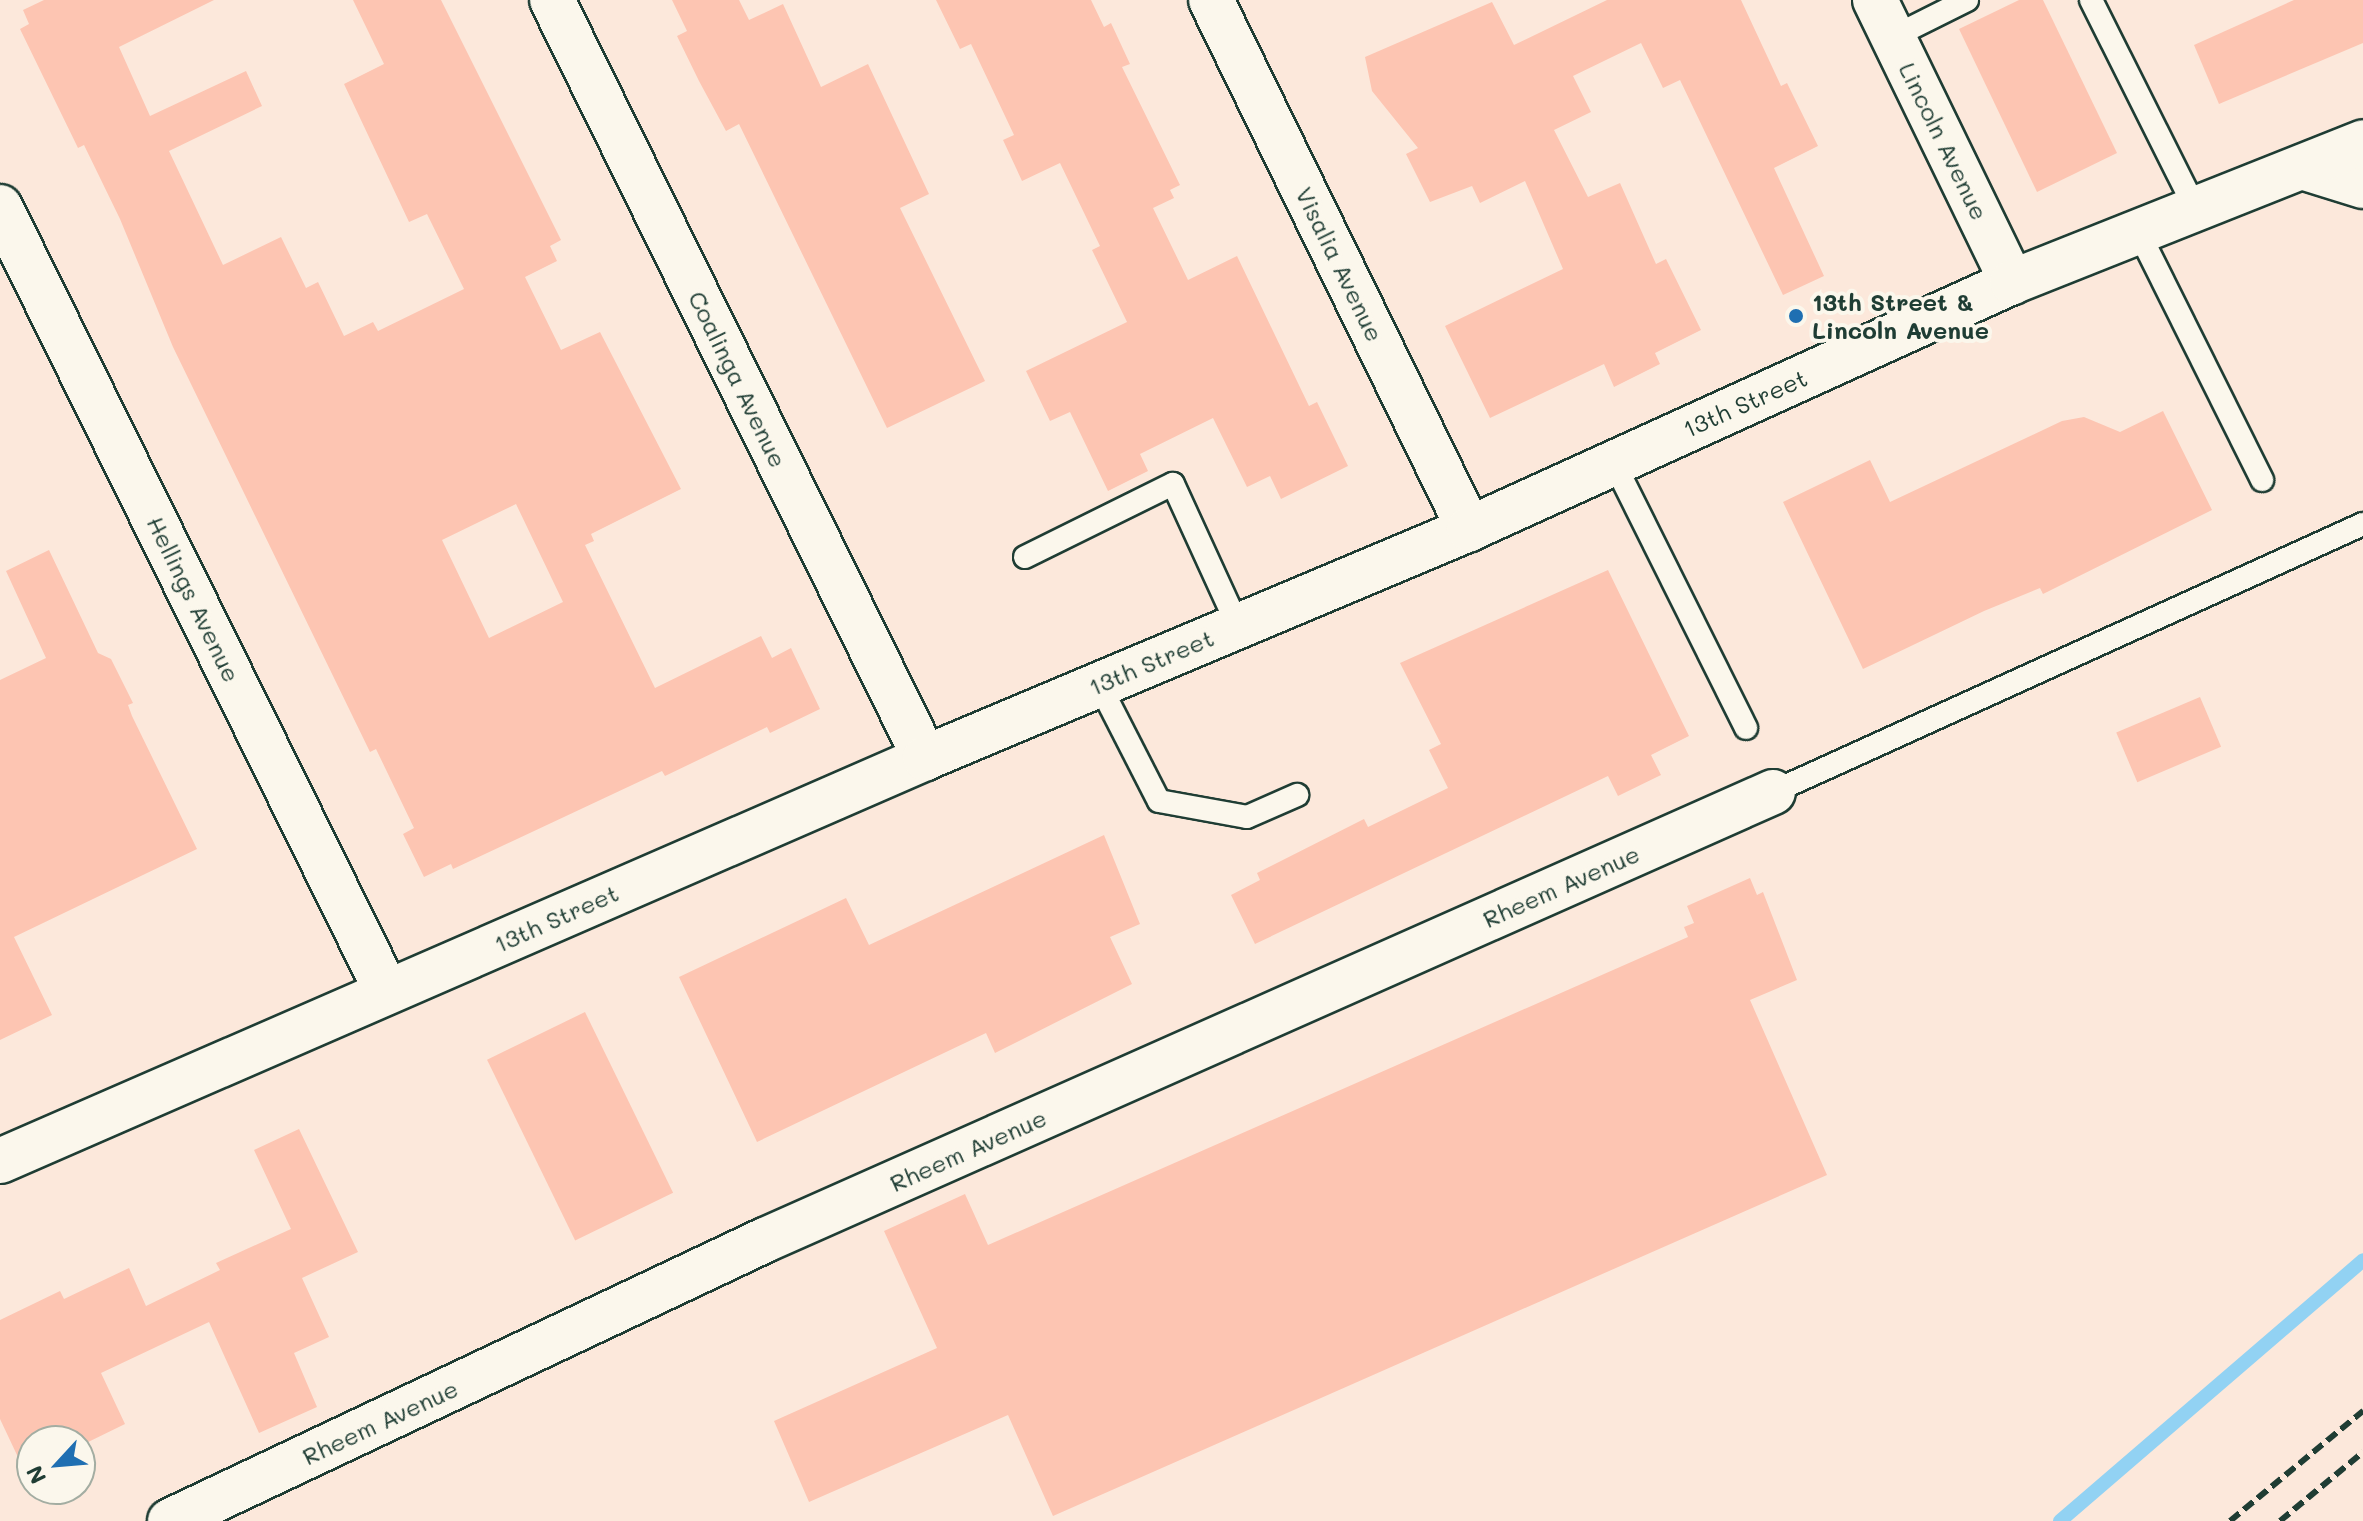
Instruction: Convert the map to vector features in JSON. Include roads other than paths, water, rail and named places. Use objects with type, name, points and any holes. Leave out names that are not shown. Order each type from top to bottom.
[{"type":"street","name":"Coalinga Avenue","points":[[552,0],[925,758]]},
{"type":"street","name":"Visalia Avenue","points":[[1211,0],[1469,529]]},
{"type":"street","name":"Lincoln Avenue","points":[[1884,19],[2012,282]]},
{"type":"street","name":"13th Street","points":[[0,1161],[925,758],[1469,529],[2012,282],[2305,168],[2363,142]]},
{"type":"street","points":[[2305,168],[2363,186]]},
{"type":"street","name":"Hellings Avenue","points":[[0,207],[387,992]]},
{"type":"street","name":"Rheem Avenue","points":[[170,1521],[765,1240],[1773,792]]},
{"type":"lane","points":[[1884,19],[1967,0]]},
{"type":"lane","points":[[2091,0],[2196,210]]},
{"type":"lane","points":[[2139,233],[2262,480]]},
{"type":"lane","points":[[1614,463],[1746,728]]},
{"type":"lane","points":[[1025,557],[1173,484],[1238,626]]},
{"type":"lane","points":[[1773,792],[2363,524]]},
{"type":"lane","points":[[1099,684],[1159,801],[1247,817],[1297,795]]},
{"type":"waterway","points":[[2060,1521],[2363,1260]]},
{"type":"railway","points":[[2230,1521],[2363,1411]]},
{"type":"railway","points":[[2280,1521],[2363,1452]]},
{"type":"place","name":"13th Street & Lincoln Avenue","points":[[1796,316]]}]
